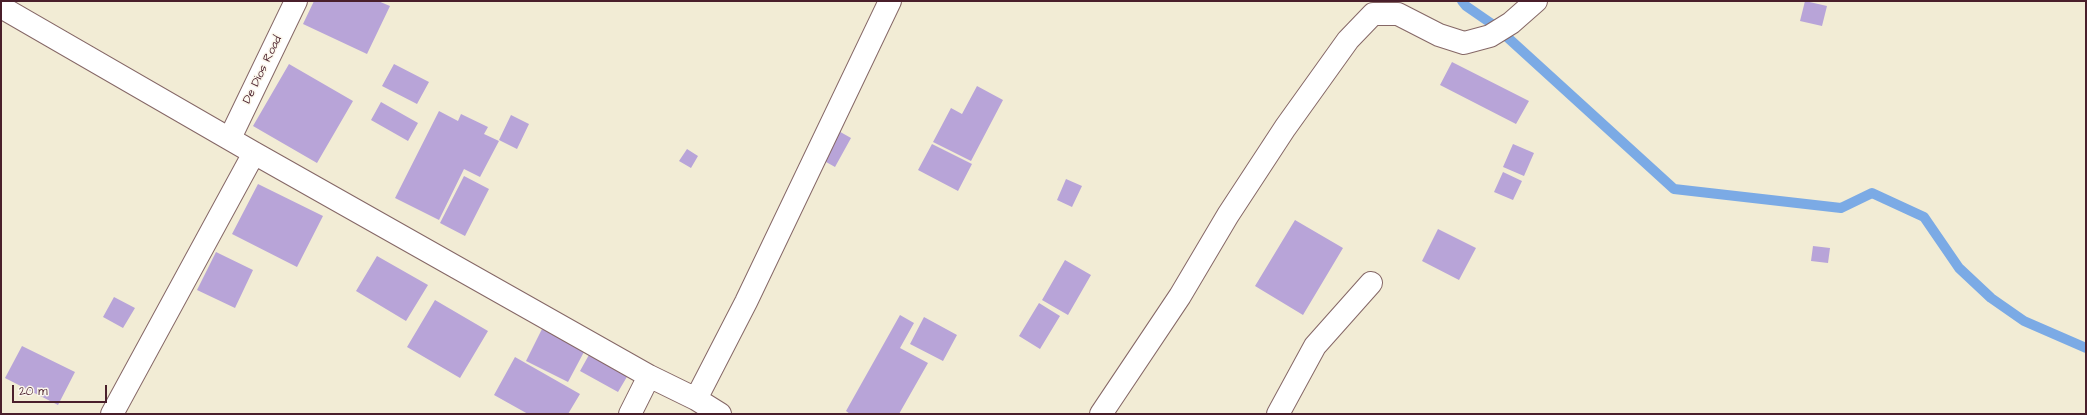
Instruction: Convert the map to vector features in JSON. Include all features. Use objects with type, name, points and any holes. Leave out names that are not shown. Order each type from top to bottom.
[{"type":"street","name":"De Dios Road","points":[[230,138],[296,1]]},
{"type":"street","points":[[696,399],[746,302],[890,1]]},
{"type":"street","points":[[1101,414],[1180,296],[1228,215],[1285,128],[1348,40],[1373,14],[1398,14],[1439,35],[1464,43],[1490,36],[1511,23],[1536,1]]},
{"type":"street","points":[[1,7],[254,153],[649,376],[696,399],[720,414]]},
{"type":"street","points":[[112,414],[254,153]]},
{"type":"street","points":[[1278,414],[1315,346],[1371,283]]},
{"type":"street","points":[[630,414],[649,376]]},
{"type":"building","points":[[314,1],[378,1],[390,6],[367,54],[303,24]]},
{"type":"building","points":[[1805,1],[1827,6],[1822,26],[1800,21]]},
{"type":"building","points":[[1452,62],[1529,101],[1516,124],[1440,85]]},
{"type":"building","points":[[289,64],[353,101],[317,163],[253,126]]},
{"type":"building","points":[[394,64],[429,82],[417,104],[382,86]]},
{"type":"building","points":[[977,86],[1003,100],[971,161],[933,142],[951,108],[962,114]]},
{"type":"building","points":[[381,102],[418,123],[408,141],[371,120]]},
{"type":"building","points":[[439,111],[458,121],[461,114],[488,127],[484,134],[499,141],[480,177],[464,169],[439,220],[395,198]]},
{"type":"building","points":[[511,115],[529,124],[517,149],[499,140]]},
{"type":"building","points":[[835,129],[851,138],[835,167],[819,158]]},
{"type":"building","points":[[932,144],[972,164],[958,191],[918,170]]},
{"type":"building","points":[[1513,144],[1534,153],[1524,176],[1503,167]]},
{"type":"building","points":[[687,149],[698,156],[691,168],[679,161]]},
{"type":"building","points":[[1503,172],[1522,181],[1513,200],[1494,192]]},
{"type":"building","points":[[464,176],[489,189],[465,236],[440,223]]},
{"type":"building","points":[[1066,179],[1082,186],[1072,207],[1057,200]]},
{"type":"building","points":[[258,184],[323,216],[297,267],[232,234]]},
{"type":"building","points":[[1295,220],[1343,248],[1303,315],[1255,286]]},
{"type":"building","points":[[1438,229],[1476,248],[1459,280],[1422,261]]},
{"type":"building","points":[[1813,246],[1830,248],[1828,263],[1811,261]]},
{"type":"building","points":[[216,252],[253,270],[235,308],[197,290]]},
{"type":"building","points":[[377,256],[428,285],[406,321],[356,291]]},
{"type":"building","points":[[1065,260],[1091,275],[1068,315],[1042,300]]},
{"type":"building","points":[[114,297],[135,308],[123,328],[103,317]]},
{"type":"building","points":[[435,300],[488,331],[460,378],[407,347]]},
{"type":"building","points":[[1039,303],[1060,316],[1040,349],[1019,336]]},
{"type":"building","points":[[900,315],[914,323],[900,348],[928,363],[899,414],[850,414],[846,411]]},
{"type":"building","points":[[924,317],[957,335],[943,361],[910,344]]},
{"type":"building","points":[[542,329],[585,350],[568,382],[526,361]]},
{"type":"building","points":[[22,346],[75,372],[58,405],[5,378]]},
{"type":"building","points":[[590,353],[628,375],[618,392],[580,371]]},
{"type":"building","points":[[515,357],[580,394],[568,414],[528,414],[494,395]]},
{"type":"waterway","points":[[1462,1],[1466,6],[1495,26],[1674,189],[1841,208],[1872,193],[1924,217],[1959,268],[1991,298],[2024,321],[2086,348]]}]
